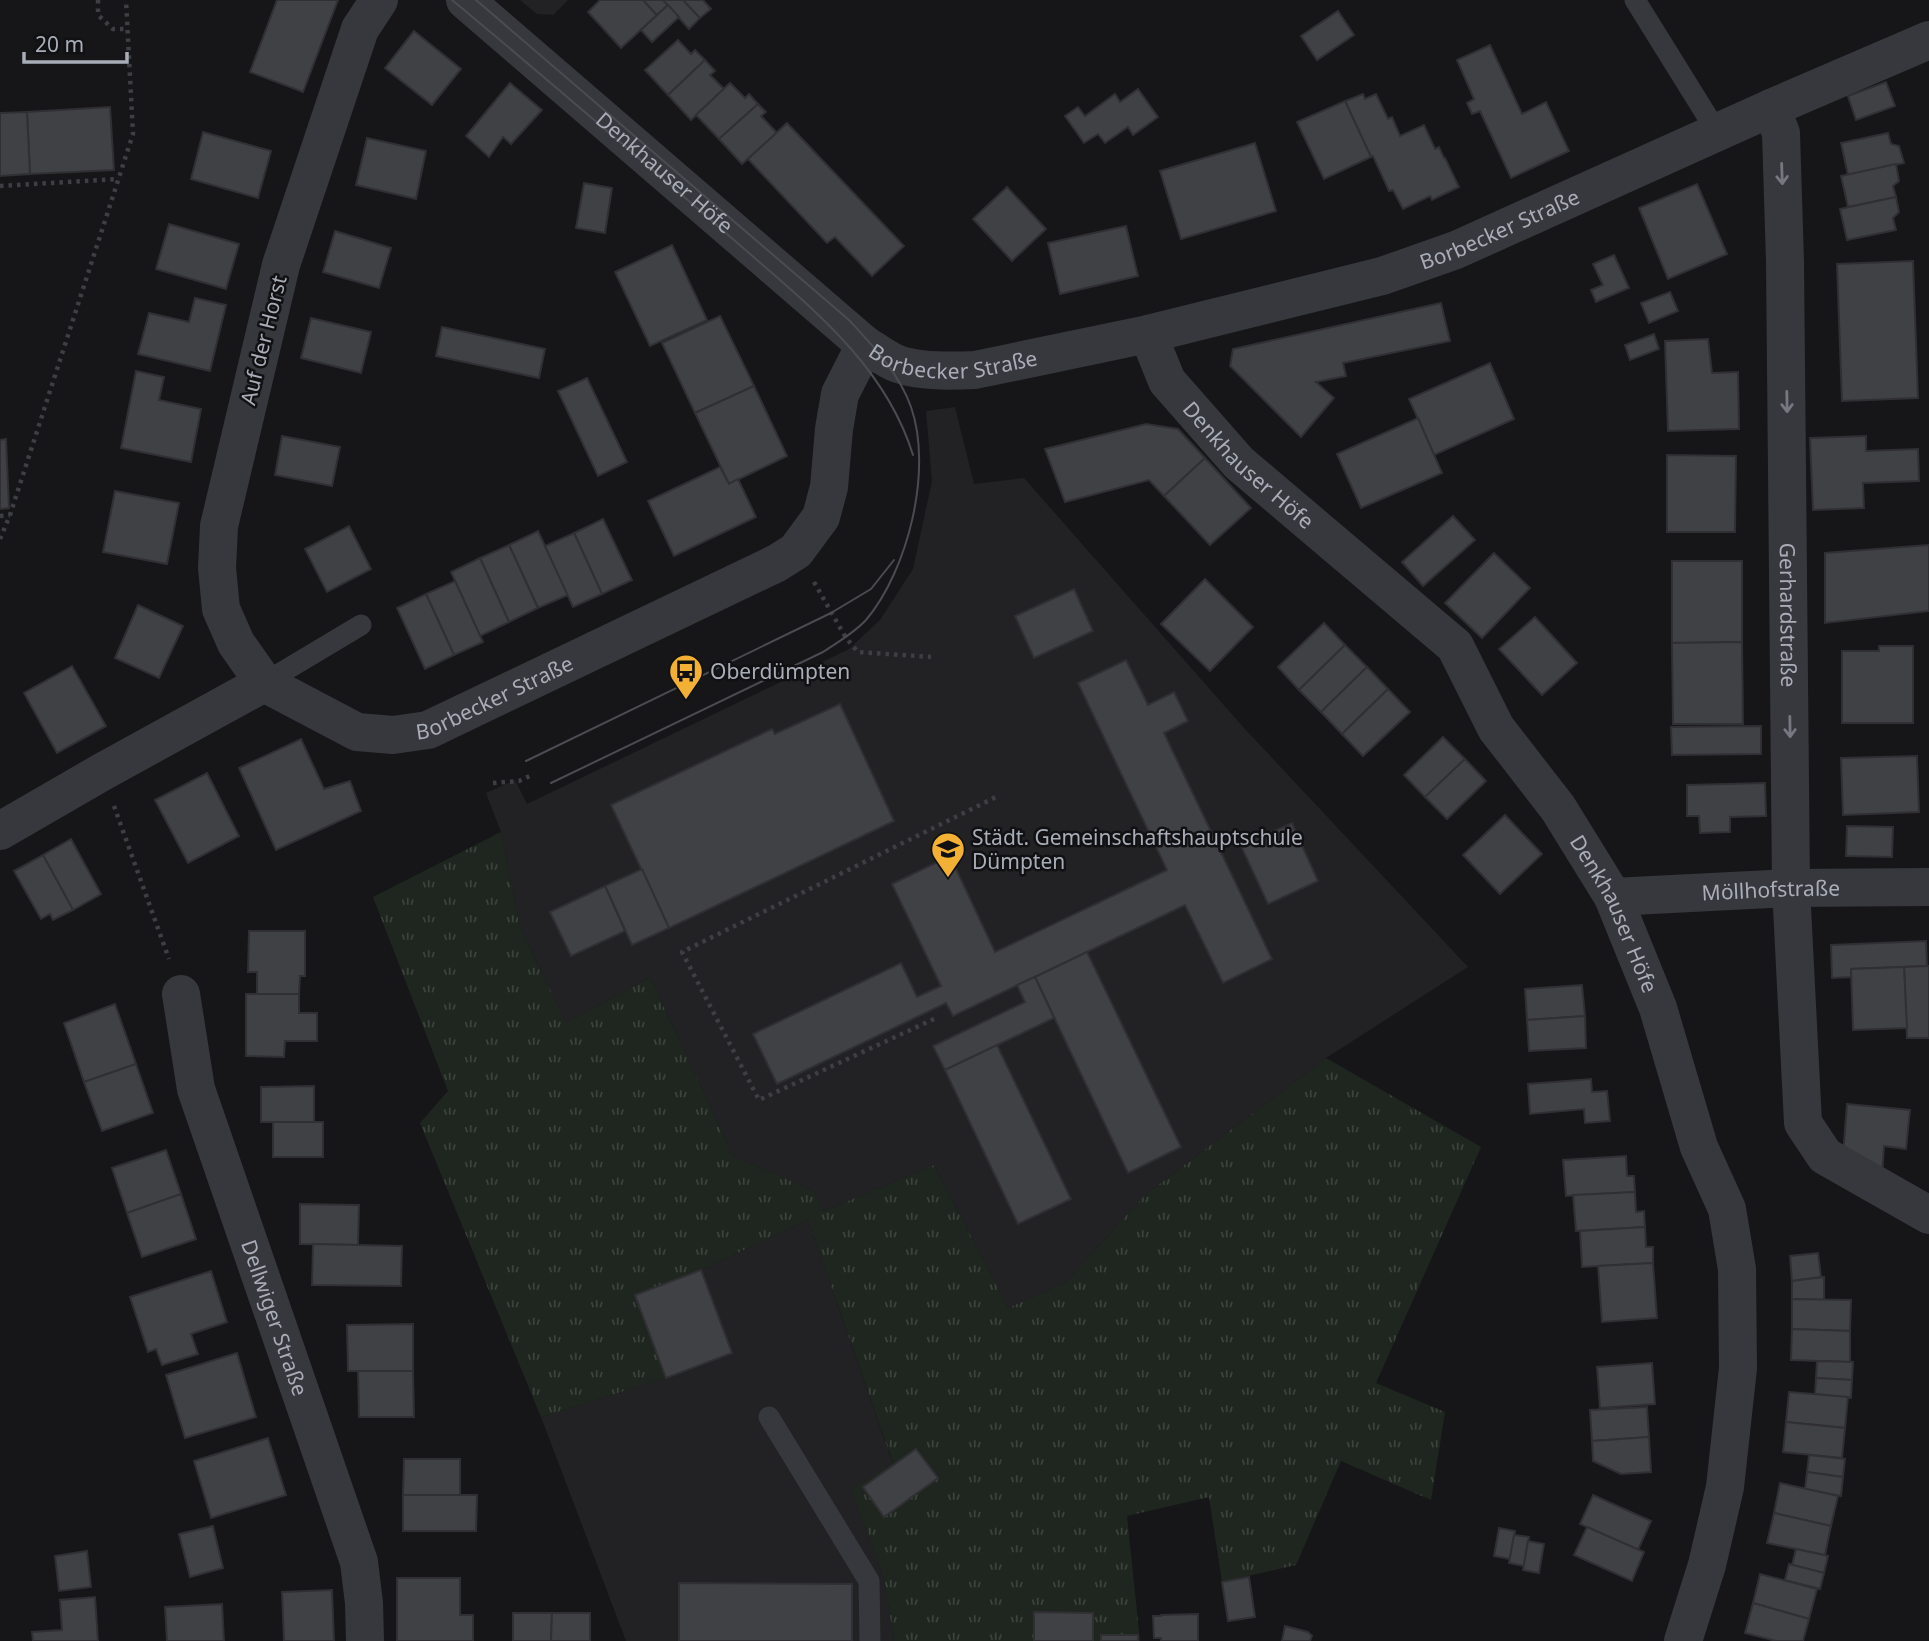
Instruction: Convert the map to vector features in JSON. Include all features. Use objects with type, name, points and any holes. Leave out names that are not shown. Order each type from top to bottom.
[{"type":"street","name":"Auf der Horst","points":[[264,683],[236,643],[221,609],[217,568],[219,526],[281,265],[360,29],[379,0]]},
{"type":"street","name":"Denkhauser Höfe","points":[[465,0],[866,345]]},
{"type":"street","name":"Borbecker Straße","points":[[264,683],[357,732],[393,735],[428,730],[777,563],[796,551],[821,517],[829,487],[840,394],[866,345],[898,365],[950,371],[994,367],[1148,334],[1382,276],[1456,250],[1929,40]]},
{"type":"street","name":"Gerhardstraße","points":[[1771,108],[1781,133],[1785,262],[1791,888],[1803,1123],[1825,1156],[1929,1215]]},
{"type":"street","name":"Denkhauser Höfe","points":[[1148,334],[1167,381],[1240,463],[1455,646],[1496,728],[1558,808],[1613,897],[1658,1008],[1699,1147],[1727,1209],[1737,1269],[1738,1368],[1724,1488],[1707,1565],[1683,1641]]},
{"type":"street","points":[[0,831],[264,683]]},
{"type":"street","name":"Möllhofstraße","points":[[1613,897],[1791,888],[1929,887]]},
{"type":"street","name":"Dellwiger Straße","points":[[181,994],[196,1089],[359,1562],[365,1641]]},
{"type":"lane","points":[[1635,0],[1717,132]]},
{"type":"lane","points":[[264,683],[361,625]]},
{"type":"lane","points":[[769,1417],[869,1581],[870,1641]]},
{"type":"path","points":[[98,0],[98,15],[113,29],[128,29]]},
{"type":"path","points":[[0,539],[133,134],[127,0]]},
{"type":"path","points":[[0,186],[119,179]]},
{"type":"path","points":[[0,516],[10,515]]},
{"type":"path","points":[[796,551],[845,638],[858,652],[932,657]]},
{"type":"path","points":[[102,772],[181,994]]},
{"type":"path","points":[[493,783],[519,781],[534,774]]},
{"type":"path","points":[[934,1019],[759,1100],[682,952],[996,797]]},
{"type":"shaded area","points":[[520,0],[568,0],[553,15],[537,14]]},
{"type":"shaded area","name":"Städt. Gemeinschaftshauptschule Dümpten","points":[[955,407],[974,484],[1024,478],[1244,728],[1468,967],[1326,1058],[1145,1195],[1066,1282],[1008,1308],[934,1165],[824,1211],[814,1191],[733,1156],[650,977],[566,1023],[520,927],[501,832],[486,793],[515,780],[527,804],[849,649],[880,620],[913,569],[932,481],[926,411]]},
{"type":"shaded area","points":[[808,1220],[893,1464],[851,1489],[884,1578],[894,1641],[626,1641],[541,1417],[666,1378],[635,1295],[701,1270]]},
{"type":"green space","points":[[501,832],[520,927],[566,1023],[650,977],[733,1156],[814,1191],[824,1211],[934,1165],[1008,1308],[1066,1282],[1145,1195],[1326,1058],[1481,1147],[1376,1383],[1445,1412],[1431,1500],[1341,1461],[1296,1565],[1222,1582],[1209,1497],[1127,1516],[1140,1641],[894,1641],[884,1578],[851,1489],[893,1463],[808,1220],[701,1270],[636,1295],[666,1378],[541,1417],[420,1123],[448,1091],[373,897]]},
{"type":"building","points":[[277,0],[338,0],[303,92],[250,72]]},
{"type":"building","points":[[600,0],[643,0],[657,15],[621,48],[588,12]]},
{"type":"building","points":[[643,0],[663,0],[668,5],[657,15]]},
{"type":"building","points":[[663,0],[683,0],[700,18],[689,29]]},
{"type":"building","points":[[683,0],[703,0],[711,9],[700,18]]},
{"type":"building","points":[[668,5],[679,17],[652,42],[641,30]]},
{"type":"building","points":[[1338,11],[1354,35],[1317,60],[1301,36]]},
{"type":"building","points":[[414,31],[461,69],[432,105],[385,68]]},
{"type":"building","points":[[678,40],[691,54],[695,50],[705,60],[668,95],[645,70]]},
{"type":"building","points":[[1490,45],[1522,114],[1546,102],[1569,151],[1511,178],[1480,111],[1472,114],[1467,103],[1474,99],[1457,60]]},
{"type":"building","points":[[705,60],[715,71],[710,75],[724,89],[691,120],[668,95]]},
{"type":"building","points":[[1886,82],[1895,106],[1856,120],[1848,96]]},
{"type":"building","points":[[510,83],[542,110],[511,144],[503,137],[489,157],[466,136]]},
{"type":"building","points":[[730,83],[745,98],[749,94],[758,104],[719,139],[696,115]]},
{"type":"building","points":[[1138,89],[1158,117],[1133,135],[1128,127],[1105,143],[1098,134],[1084,143],[1065,116],[1078,107],[1085,116],[1115,94],[1120,102]]},
{"type":"building","points":[[1363,94],[1365,99],[1376,94],[1388,119],[1392,117],[1400,136],[1424,125],[1435,149],[1439,147],[1459,187],[1432,200],[1430,196],[1403,209],[1393,190],[1389,191],[1345,101]]},
{"type":"building","points":[[1345,101],[1371,157],[1324,179],[1297,122]]},
{"type":"building","points":[[758,104],[766,112],[761,116],[777,133],[742,164],[719,139]]},
{"type":"building","points":[[110,107],[114,170],[30,174],[27,112]]},
{"type":"building","points":[[27,112],[30,174],[0,176],[0,113]]},
{"type":"building","points":[[787,123],[904,246],[872,276],[835,237],[827,243],[748,159]]},
{"type":"building","points":[[203,132],[271,151],[258,198],[191,179]]},
{"type":"building","points":[[1888,133],[1891,144],[1899,146],[1904,163],[1848,175],[1841,143]]},
{"type":"building","points":[[367,138],[426,151],[416,199],[356,185]]},
{"type":"building","points":[[1255,143],[1276,211],[1181,239],[1160,171]]},
{"type":"building","points":[[1896,164],[1899,181],[1893,186],[1896,197],[1848,207],[1841,176]]},
{"type":"building","points":[[584,183],[612,188],[605,233],[576,228]]},
{"type":"building","points":[[1697,184],[1727,254],[1668,279],[1639,208]]},
{"type":"building","points":[[1007,187],[1046,229],[1012,261],[973,219]]},
{"type":"building","points":[[1896,197],[1899,212],[1893,218],[1896,230],[1847,240],[1840,209]]},
{"type":"building","points":[[169,224],[239,244],[226,289],[156,269]]},
{"type":"building","points":[[1126,226],[1138,276],[1060,294],[1048,243]]},
{"type":"building","points":[[335,231],[391,248],[379,288],[323,272]]},
{"type":"building","points":[[672,245],[707,320],[650,346],[615,272]]},
{"type":"building","points":[[1614,255],[1629,288],[1596,302],[1591,290],[1603,285],[1593,264]]},
{"type":"building","points":[[1913,261],[1918,398],[1842,401],[1837,264]]},
{"type":"building","points":[[1670,292],[1678,311],[1649,323],[1641,303]]},
{"type":"building","points":[[195,298],[226,305],[210,371],[138,354],[149,313],[189,322]]},
{"type":"building","points":[[1441,303],[1450,341],[1343,363],[1346,376],[1316,382],[1334,398],[1301,437],[1230,366],[1233,349]]},
{"type":"building","points":[[720,316],[754,386],[695,413],[662,343]]},
{"type":"building","points":[[311,318],[371,332],[361,373],[301,358]]},
{"type":"building","points":[[442,327],[545,349],[539,378],[436,356]]},
{"type":"building","points":[[1654,334],[1659,349],[1630,360],[1625,345]]},
{"type":"building","points":[[1708,339],[1712,373],[1738,372],[1739,429],[1668,431],[1665,341]]},
{"type":"building","points":[[1490,363],[1514,419],[1434,455],[1409,399]]},
{"type":"building","points":[[136,371],[164,377],[159,400],[201,409],[191,462],[121,448]]},
{"type":"building","points":[[587,378],[627,462],[598,476],[558,391]]},
{"type":"building","points":[[754,386],[787,456],[729,484],[695,413]]},
{"type":"building","points":[[1418,418],[1442,473],[1361,508],[1337,454]]},
{"type":"building","points":[[1146,424],[1178,429],[1205,458],[1164,496],[1149,480],[1065,502],[1045,449]]},
{"type":"building","points":[[282,436],[340,447],[332,486],[275,475]]},
{"type":"building","points":[[1866,436],[1866,451],[1918,449],[1919,481],[1863,483],[1864,508],[1813,510],[1810,438]]},
{"type":"building","points":[[6,439],[9,508],[0,509],[0,440]]},
{"type":"building","points":[[1667,455],[1736,456],[1735,532],[1667,532]]},
{"type":"building","points":[[1205,458],[1251,508],[1210,545],[1164,496]]},
{"type":"building","points":[[720,467],[729,484],[738,479],[756,517],[674,556],[648,501]]},
{"type":"building","points":[[115,491],[179,503],[167,564],[103,552]]},
{"type":"building","points":[[1453,516],[1475,540],[1423,586],[1402,562]]},
{"type":"building","points":[[603,519],[632,580],[602,594],[574,533]]},
{"type":"building","points":[[349,526],[371,569],[327,592],[305,549]]},
{"type":"building","points":[[538,531],[568,595],[538,608],[509,545]]},
{"type":"building","points":[[574,533],[602,594],[573,607],[545,546]]},
{"type":"building","points":[[509,545],[538,608],[509,622],[480,558]]},
{"type":"building","points":[[1929,545],[1929,611],[1825,623],[1825,553]]},
{"type":"building","points":[[1494,553],[1530,588],[1482,638],[1445,603]]},
{"type":"building","points":[[480,558],[509,622],[480,636],[451,572]]},
{"type":"building","points":[[1672,561],[1742,561],[1742,642],[1672,643]]},
{"type":"building","points":[[1205,579],[1253,627],[1210,671],[1161,624]]},
{"type":"building","points":[[455,581],[483,642],[454,655],[426,594]]},
{"type":"building","points":[[1074,589],[1093,631],[1034,658],[1015,616]]},
{"type":"building","points":[[426,594],[454,655],[425,669],[397,608]]},
{"type":"building","points":[[138,605],[183,626],[159,678],[115,658]]},
{"type":"building","points":[[1535,617],[1577,663],[1542,695],[1499,649]]},
{"type":"building","points":[[1324,623],[1345,645],[1299,690],[1278,667]]},
{"type":"building","points":[[1742,642],[1743,724],[1673,724],[1672,643]]},
{"type":"building","points":[[1345,645],[1367,667],[1321,712],[1299,690]]},
{"type":"building","points":[[1879,646],[1913,646],[1913,723],[1842,723],[1842,651],[1879,651]]},
{"type":"building","points":[[1126,660],[1148,705],[1174,692],[1188,721],[1164,733],[1272,959],[1223,983],[1185,905],[953,1016],[946,1003],[777,1084],[753,1034],[901,963],[917,997],[941,986],[892,884],[950,856],[995,952],[1167,870],[1078,683]]},
{"type":"building","points":[[72,666],[106,726],[57,753],[24,693]]},
{"type":"building","points":[[1367,667],[1388,689],[1342,734],[1321,712]]},
{"type":"building","points":[[1388,689],[1410,712],[1363,756],[1342,734]]},
{"type":"building","points":[[840,704],[894,821],[669,928],[611,805],[772,729],[775,734]]},
{"type":"building","points":[[1761,726],[1761,754],[1672,755],[1671,727]]},
{"type":"building","points":[[1443,737],[1465,759],[1425,797],[1404,775]]},
{"type":"building","points":[[301,739],[324,789],[350,781],[361,811],[276,850],[239,768]]},
{"type":"building","points":[[1917,756],[1919,812],[1843,815],[1841,758]]},
{"type":"building","points":[[1465,759],[1486,781],[1447,819],[1425,797]]},
{"type":"building","points":[[207,773],[239,836],[188,863],[155,800]]},
{"type":"building","points":[[1765,783],[1766,816],[1730,817],[1730,832],[1700,833],[1699,816],[1687,816],[1687,785]]},
{"type":"building","points":[[1505,815],[1542,854],[1500,894],[1463,855]]},
{"type":"building","points":[[1292,823],[1318,881],[1268,904],[1241,846]]},
{"type":"building","points":[[1847,826],[1893,827],[1892,857],[1846,856]]},
{"type":"building","points":[[71,839],[101,894],[73,910],[43,855]]},
{"type":"building","points":[[43,855],[73,910],[53,920],[50,914],[41,919],[14,871]]},
{"type":"building","points":[[642,869],[669,928],[632,945],[605,886]]},
{"type":"building","points":[[605,886],[625,931],[571,956],[550,912]]},
{"type":"building","points":[[249,931],[305,931],[305,976],[300,976],[299,994],[257,994],[257,972],[248,972]]},
{"type":"building","points":[[1926,941],[1927,966],[1851,969],[1851,977],[1832,978],[1831,945]]},
{"type":"building","points":[[1087,952],[1181,1147],[1128,1173],[1035,977]]},
{"type":"building","points":[[1929,966],[1929,1038],[1907,1038],[1904,967]]},
{"type":"building","points":[[1904,967],[1907,1028],[1853,1030],[1851,969]]},
{"type":"building","points":[[1035,977],[1054,1018],[945,1070],[933,1046],[1025,1002],[1017,985]]},
{"type":"building","points":[[1582,985],[1585,1016],[1527,1020],[1525,989]]},
{"type":"building","points":[[246,994],[299,994],[299,1013],[317,1013],[317,1041],[285,1041],[284,1057],[246,1056]]},
{"type":"building","points":[[115,1004],[136,1064],[84,1082],[64,1023]]},
{"type":"building","points":[[1585,1016],[1586,1048],[1529,1051],[1527,1020]]},
{"type":"building","points":[[997,1045],[1071,1199],[1018,1224],[945,1070]]},
{"type":"building","points":[[136,1064],[153,1113],[102,1131],[84,1082]]},
{"type":"building","points":[[1591,1079],[1592,1092],[1607,1091],[1610,1121],[1585,1123],[1584,1109],[1530,1114],[1528,1084]]},
{"type":"building","points":[[314,1086],[314,1122],[261,1122],[261,1087]]},
{"type":"building","points":[[1847,1104],[1910,1110],[1906,1149],[1884,1146],[1882,1176],[1843,1156]]},
{"type":"building","points":[[273,1122],[323,1122],[323,1157],[273,1157]]},
{"type":"building","points":[[166,1150],[181,1194],[127,1213],[112,1168]]},
{"type":"building","points":[[1626,1156],[1627,1176],[1634,1176],[1635,1192],[1566,1196],[1563,1160]]},
{"type":"building","points":[[1635,1192],[1636,1212],[1644,1211],[1645,1227],[1576,1231],[1573,1195]]},
{"type":"building","points":[[181,1194],[196,1239],[142,1257],[127,1213]]},
{"type":"building","points":[[300,1204],[359,1205],[358,1245],[300,1244]]},
{"type":"building","points":[[1645,1227],[1646,1247],[1653,1247],[1653,1263],[1582,1267],[1580,1231]]},
{"type":"building","points":[[313,1244],[402,1246],[401,1286],[312,1285]]},
{"type":"building","points":[[1818,1253],[1821,1277],[1792,1281],[1790,1256]]},
{"type":"building","points":[[1653,1263],[1657,1318],[1602,1322],[1598,1266]]},
{"type":"building","points":[[701,1270],[732,1353],[666,1378],[635,1295]]},
{"type":"building","points":[[211,1271],[227,1322],[191,1334],[198,1354],[162,1365],[156,1349],[148,1352],[130,1297]]},
{"type":"building","points":[[1824,1277],[1824,1300],[1792,1299],[1792,1281]]},
{"type":"building","points":[[1792,1299],[1851,1300],[1850,1331],[1792,1329]]},
{"type":"building","points":[[413,1324],[413,1371],[348,1371],[347,1325]]},
{"type":"building","points":[[1792,1329],[1850,1331],[1850,1362],[1791,1360]]},
{"type":"building","points":[[237,1353],[256,1417],[185,1438],[166,1375]]},
{"type":"building","points":[[1817,1361],[1853,1362],[1852,1380],[1816,1378]]},
{"type":"building","points":[[1652,1363],[1655,1404],[1600,1408],[1597,1367]]},
{"type":"building","points":[[358,1371],[413,1371],[414,1417],[359,1417]]},
{"type":"building","points":[[1816,1378],[1852,1380],[1851,1398],[1815,1394]]},
{"type":"building","points":[[1789,1392],[1848,1397],[1845,1428],[1786,1422]]},
{"type":"building","points":[[1647,1407],[1649,1437],[1592,1441],[1590,1410]]},
{"type":"building","points":[[1786,1422],[1845,1428],[1842,1458],[1783,1452]]},
{"type":"building","points":[[1649,1437],[1651,1472],[1621,1474],[1593,1461],[1592,1441]]},
{"type":"building","points":[[268,1438],[286,1495],[211,1518],[194,1461]]},
{"type":"building","points":[[916,1449],[938,1478],[884,1517],[863,1487]]},
{"type":"building","points":[[1809,1455],[1845,1459],[1843,1477],[1807,1472]]},
{"type":"building","points":[[404,1459],[460,1459],[460,1495],[403,1495]]},
{"type":"building","points":[[1807,1472],[1843,1477],[1841,1496],[1805,1489]]},
{"type":"building","points":[[1780,1483],[1838,1496],[1831,1526],[1774,1513]]},
{"type":"building","points":[[403,1495],[477,1495],[476,1531],[403,1531]]},
{"type":"building","points":[[1593,1495],[1651,1521],[1638,1550],[1580,1524]]},
{"type":"building","points":[[1774,1513],[1831,1526],[1825,1555],[1767,1543]]},
{"type":"building","points":[[213,1526],[223,1568],[190,1577],[179,1534]]},
{"type":"building","points":[[1587,1527],[1644,1552],[1632,1581],[1574,1555]]},
{"type":"building","points":[[1499,1528],[1515,1531],[1510,1559],[1494,1556]]},
{"type":"building","points":[[1514,1535],[1529,1537],[1524,1566],[1509,1563]]},
{"type":"building","points":[[1528,1541],[1544,1544],[1539,1573],[1523,1570]]},
{"type":"building","points":[[1796,1549],[1828,1556],[1824,1573],[1792,1565]]},
{"type":"building","points":[[87,1551],[91,1587],[59,1591],[55,1556]]},
{"type":"building","points":[[1789,1564],[1824,1573],[1820,1589],[1785,1580]]},
{"type":"building","points":[[1760,1574],[1817,1589],[1809,1619],[1753,1603]]},
{"type":"building","points":[[1249,1577],[1255,1617],[1228,1621],[1222,1582]]},
{"type":"building","points":[[397,1578],[460,1578],[460,1615],[473,1615],[473,1641],[397,1641]]},
{"type":"building","points":[[679,1583],[852,1584],[852,1641],[679,1641]]},
{"type":"building","points":[[332,1590],[334,1641],[284,1641],[282,1592]]},
{"type":"building","points":[[95,1597],[98,1641],[33,1641],[32,1632],[62,1630],[60,1600]]},
{"type":"building","points":[[1753,1603],[1809,1619],[1803,1641],[1776,1641],[1745,1633]]},
{"type":"building","points":[[222,1604],[224,1641],[167,1641],[165,1607]]},
{"type":"building","points":[[1034,1612],[1093,1613],[1093,1641],[1034,1641]]},
{"type":"building","points":[[513,1613],[552,1613],[551,1641],[513,1641]]},
{"type":"building","points":[[552,1613],[590,1613],[590,1641],[551,1641]]},
{"type":"building","points":[[1198,1614],[1198,1641],[1161,1641],[1161,1638],[1154,1638],[1153,1616]]},
{"type":"building","points":[[1285,1626],[1308,1632],[1312,1636],[1310,1641],[1282,1641]]},
{"type":"building","points":[[1101,1635],[1138,1635],[1138,1641],[1101,1641]]},
{"type":"tram line","points":[[452,0],[810,307],[852,350],[871,374],[888,399],[913,455]]},
{"type":"tram line","points":[[476,0],[849,320],[900,383],[911,407],[917,432],[918,489],[904,547],[881,599],[861,625],[823,652],[551,783]]},
{"type":"tram line","points":[[526,761],[831,613],[871,589],[894,560]]},
{"type":"place","name":"Oberdümpten","points":[[686,701]]},
{"type":"place","name":"Städt. Gemeinschaftshauptschule Dümpten","points":[[948,879]]}]
